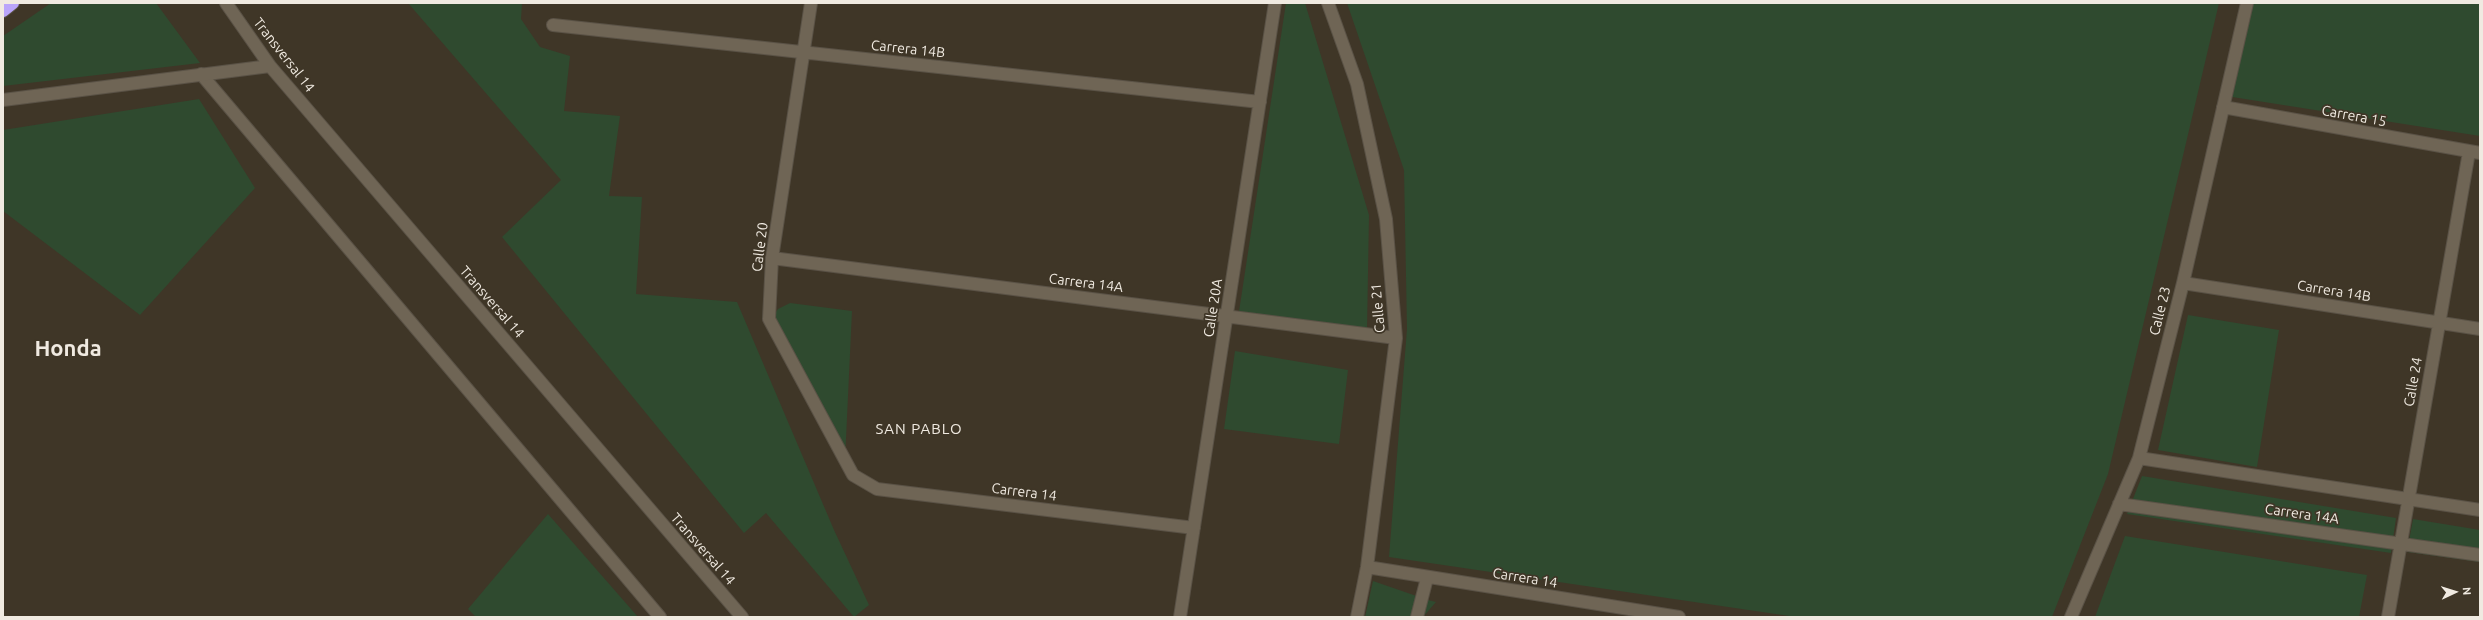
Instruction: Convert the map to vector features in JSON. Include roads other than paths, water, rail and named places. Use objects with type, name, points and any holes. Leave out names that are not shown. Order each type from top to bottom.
[{"type":"highway","points":[[3,11],[13,3]]},
{"type":"street","name":"Transversal 14","points":[[226,3],[270,66],[742,617]]},
{"type":"street","name":"Calle 20","points":[[811,3],[772,258],[769,319],[853,476]]},
{"type":"street","name":"Calle 20A","points":[[1180,617],[1275,3]]},
{"type":"street","name":"Calle 21","points":[[1328,3],[1357,84],[1386,219],[1396,338],[1367,567],[1357,617]]},
{"type":"street","name":"Calle 23","points":[[2071,617],[2139,458],[2183,283],[2247,3]]},
{"type":"street","name":"Carrera 14B","points":[[552,25],[1260,102]]},
{"type":"street","points":[[3,100],[270,66]]},
{"type":"street","points":[[201,74],[660,617]]},
{"type":"street","name":"Carrera 15","points":[[2223,107],[2474,153]]},
{"type":"street","name":"Calle 24","points":[[2388,617],[2438,323],[2474,153]]},
{"type":"street","name":"Carrera 14A","points":[[772,258],[1396,338]]},
{"type":"street","name":"Carrera 14B","points":[[2183,283],[2480,329]]},
{"type":"street","points":[[2139,458],[2408,497],[2480,510]]},
{"type":"street","name":"Carrera 14","points":[[853,476],[877,489],[1194,528]]},
{"type":"street","name":"Carrera 14A","points":[[2119,504],[2480,555]]},
{"type":"street","name":"Carrera 14","points":[[1367,567],[1427,578],[1679,617]]},
{"type":"street","points":[[1417,617],[1427,578]]},
{"type":"district","name":"Honda","points":[[68,349]]},
{"type":"district","name":"SAN PABLO","points":[[919,429]]}]
